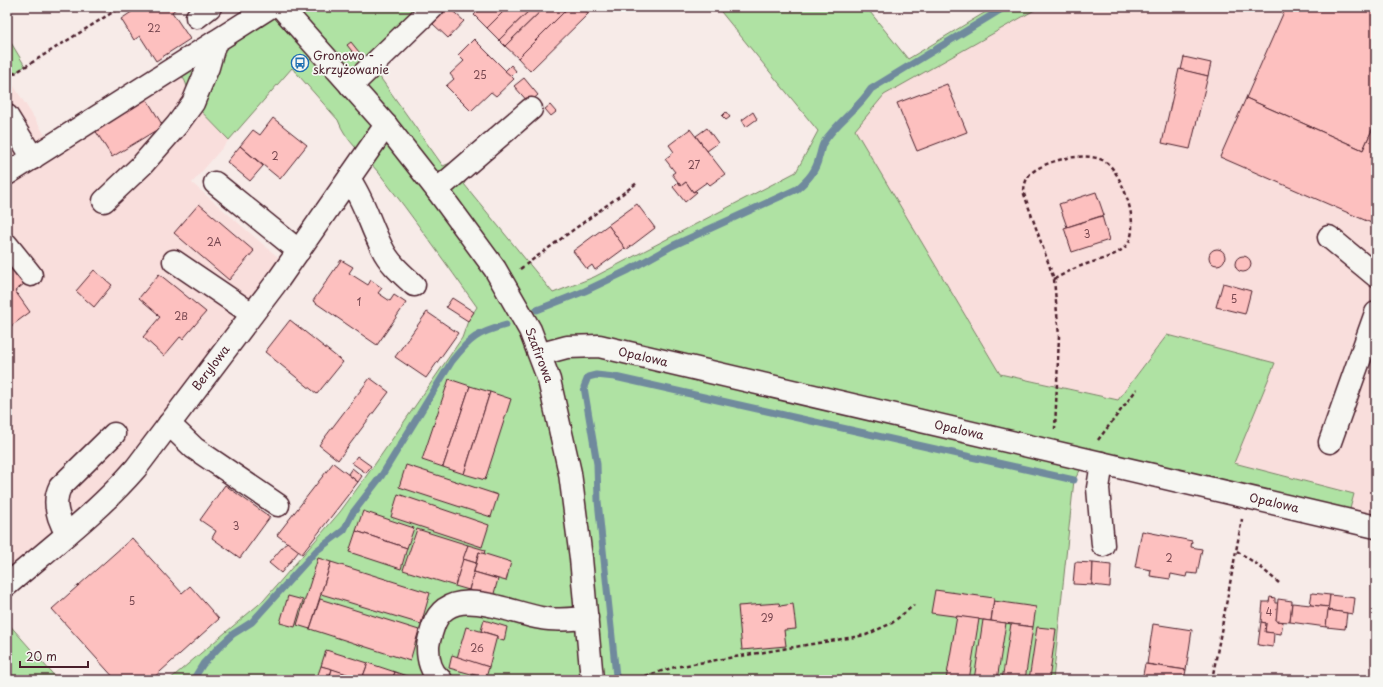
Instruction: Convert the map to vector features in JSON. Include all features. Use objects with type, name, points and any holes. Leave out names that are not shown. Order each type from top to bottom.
[{"type":"street","points":[[7,174],[270,7]]},
{"type":"street","name":"Szafirowa","points":[[281,7],[386,125],[437,190],[467,230],[502,282],[530,330],[541,354],[555,403],[570,473],[587,618],[592,680]]},
{"type":"street","points":[[351,86],[433,7]]},
{"type":"street","points":[[104,201],[142,165],[177,125],[193,103],[208,67],[215,42]]},
{"type":"street","points":[[437,190],[531,109]]},
{"type":"street","points":[[7,116],[33,158]]},
{"type":"street","name":"Berylowa","points":[[7,585],[120,487],[299,251],[386,125]]},
{"type":"street","points":[[349,179],[360,196],[385,254],[400,272],[414,285]]},
{"type":"street","points":[[215,183],[299,251]]},
{"type":"street","points":[[1329,237],[1376,276]]},
{"type":"street","points":[[7,245],[31,276]]},
{"type":"street","points":[[174,261],[252,314]]},
{"type":"street","points":[[1330,442],[1376,313]]},
{"type":"street","name":"Opalowa","points":[[541,354],[567,347],[599,346],[1376,527]]},
{"type":"street","points":[[169,424],[194,448],[278,505]]},
{"type":"street","points":[[67,534],[57,516],[57,494],[60,487],[114,434]]},
{"type":"street","points":[[1094,462],[1098,488],[1102,545]]},
{"type":"street","points":[[441,680],[433,670],[428,645],[434,622],[439,614],[451,606],[468,602],[478,603],[533,617],[554,620],[587,618]]},
{"type":"path","points":[[7,78],[121,7]]},
{"type":"path","points":[[1053,452],[1059,336],[1054,279],[1024,194],[1026,180],[1036,170],[1070,157],[1090,155],[1097,157],[1108,163],[1121,185],[1132,219],[1130,242],[1120,252],[1080,266],[1054,279]]},
{"type":"path","points":[[502,282],[638,183]]},
{"type":"path","points":[[1094,462],[1101,435],[1137,389]]},
{"type":"path","points":[[1212,680],[1246,497]]},
{"type":"path","points":[[1236,550],[1258,565],[1279,583]]},
{"type":"path","points":[[632,680],[675,667],[866,635],[892,623],[914,605]]},
{"type":"shaded area","points":[[1040,7],[1376,7],[1376,527],[1347,520],[1354,494],[1234,463],[1274,364],[1167,335],[1118,400],[1000,374],[854,130],[884,95]]},
{"type":"shaded area","points":[[176,67],[185,81],[193,103],[229,140],[192,183],[279,258],[289,264],[169,424],[7,585],[7,86],[12,83],[52,146]]},
{"type":"green space","points":[[243,7],[433,7],[372,66],[443,166],[458,160],[469,174],[464,184],[553,293],[594,277],[796,172],[818,131],[717,7],[866,7],[908,59],[994,7],[1040,7],[884,95],[855,130],[1000,374],[1118,400],[1167,335],[1275,363],[1234,463],[1354,494],[1347,520],[1087,460],[1074,480],[1053,680],[169,680],[264,600],[340,512],[462,338],[468,321],[477,307],[392,190],[351,142],[341,128],[338,120],[292,68],[229,140],[193,103],[185,81],[176,67],[252,18]]},
{"type":"green space","points":[[7,36],[25,66],[9,77],[12,83],[7,86]]},
{"type":"green space","points":[[7,622],[58,680],[7,680]]},
{"type":"building","points":[[139,7],[178,7],[172,12],[190,39],[156,61],[140,36],[134,40],[121,19]]},
{"type":"building","points":[[448,7],[464,21],[448,38],[433,24]]},
{"type":"building","points":[[482,7],[508,7],[487,28],[474,15]]},
{"type":"building","points":[[508,7],[533,7],[499,40],[487,28]]},
{"type":"building","points":[[533,7],[545,7],[505,46],[499,40]]},
{"type":"building","points":[[545,7],[569,7],[518,58],[505,46]]},
{"type":"building","points":[[569,7],[582,7],[589,13],[530,71],[518,58]]},
{"type":"building","points":[[582,7],[595,7],[589,13]]},
{"type":"building","points":[[1286,7],[1376,7],[1376,121],[1363,150],[1246,98]]},
{"type":"building","points":[[474,39],[514,79],[496,96],[491,92],[471,111],[446,86],[454,79],[450,74],[464,61],[458,55]]},
{"type":"building","points":[[351,42],[359,52],[355,55],[347,45]]},
{"type":"building","points":[[1184,57],[1211,63],[1208,76],[1181,70]]},
{"type":"building","points":[[511,65],[516,71],[511,76],[505,71]]},
{"type":"building","points":[[1179,69],[1208,76],[1190,149],[1162,143]]},
{"type":"building","points":[[524,78],[538,95],[529,103],[514,86]]},
{"type":"building","points":[[947,84],[967,132],[917,151],[897,103]]},
{"type":"building","points":[[146,98],[163,126],[112,157],[95,130]]},
{"type":"building","points":[[1246,98],[1363,150],[1376,121],[1376,225],[1220,157]]},
{"type":"building","points":[[550,105],[556,112],[551,116],[545,109]]},
{"type":"building","points":[[726,112],[730,117],[726,120],[722,116]]},
{"type":"building","points":[[753,112],[757,119],[746,127],[742,120]]},
{"type":"building","points":[[273,118],[307,145],[280,179],[240,146],[253,130],[260,135]]},
{"type":"building","points":[[707,128],[718,143],[707,151],[696,136]]},
{"type":"building","points":[[690,129],[725,174],[710,185],[707,182],[693,192],[686,182],[681,186],[672,174],[675,172],[665,159],[674,152],[669,145]]},
{"type":"building","points":[[240,146],[263,166],[250,181],[227,162]]},
{"type":"building","points":[[678,182],[681,186],[686,182],[693,192],[697,192],[685,202],[673,187]]},
{"type":"building","points":[[1096,192],[1104,215],[1067,227],[1059,204]]},
{"type":"building","points":[[199,204],[254,251],[229,280],[174,233]]},
{"type":"building","points":[[637,204],[655,228],[626,250],[608,225]]},
{"type":"building","points":[[1102,216],[1109,240],[1072,252],[1064,228]]},
{"type":"building","points":[[608,225],[625,248],[595,270],[592,265],[587,269],[573,251]]},
{"type":"building","points":[[1214,249],[1220,249],[1225,254],[1223,263],[1220,265],[1214,265],[1209,260],[1209,254]]},
{"type":"building","points":[[1240,256],[1246,256],[1251,261],[1249,270],[1246,272],[1240,272],[1235,267],[1235,261]]},
{"type":"building","points":[[341,260],[353,267],[349,273],[368,285],[371,280],[382,288],[378,293],[390,301],[394,295],[406,303],[377,345],[313,301]]},
{"type":"building","points":[[7,261],[24,284],[15,291],[30,312],[7,329]]},
{"type":"building","points":[[94,270],[112,285],[94,307],[76,291]]},
{"type":"building","points":[[159,274],[206,312],[183,339],[180,337],[164,356],[143,337],[160,317],[139,298]]},
{"type":"building","points":[[1223,283],[1251,291],[1245,314],[1216,307]]},
{"type":"building","points":[[452,298],[474,312],[468,321],[446,307]]},
{"type":"building","points":[[427,312],[458,333],[426,378],[395,357]]},
{"type":"building","points":[[290,320],[343,362],[317,394],[265,352]]},
{"type":"building","points":[[370,378],[389,392],[338,460],[319,445]]},
{"type":"building","points":[[449,379],[470,386],[443,467],[422,460]]},
{"type":"building","points":[[470,386],[490,392],[464,474],[443,467]]},
{"type":"building","points":[[490,392],[511,399],[485,480],[464,474]]},
{"type":"building","points":[[357,456],[371,466],[366,473],[352,463]]},
{"type":"building","points":[[333,463],[358,482],[302,554],[277,535]]},
{"type":"building","points":[[406,465],[498,495],[491,517],[399,487]]},
{"type":"building","points":[[352,468],[362,476],[358,482],[348,474]]},
{"type":"building","points":[[225,485],[270,517],[240,558],[212,538],[216,531],[200,520]]},
{"type":"building","points":[[398,494],[489,525],[482,547],[391,517]]},
{"type":"building","points":[[363,511],[414,528],[407,548],[356,531]]},
{"type":"building","points":[[417,529],[468,545],[455,586],[403,570]]},
{"type":"building","points":[[356,531],[407,548],[401,569],[349,552]]},
{"type":"building","points":[[1142,531],[1192,541],[1191,547],[1202,549],[1197,574],[1187,573],[1186,577],[1171,574],[1170,579],[1150,576],[1151,570],[1135,567]]},
{"type":"building","points":[[132,538],[182,593],[190,586],[219,619],[151,680],[116,680],[52,609]]},
{"type":"building","points":[[287,542],[299,551],[281,573],[269,563]]},
{"type":"building","points":[[468,545],[485,550],[484,554],[479,552],[476,563],[463,559]]},
{"type":"building","points":[[479,552],[511,562],[506,581],[474,572]]},
{"type":"building","points":[[318,558],[331,562],[310,629],[297,625]]},
{"type":"building","points":[[463,559],[476,563],[469,590],[455,586]]},
{"type":"building","points":[[331,562],[430,593],[421,624],[321,594]]},
{"type":"building","points":[[1075,562],[1093,563],[1092,585],[1073,584]]},
{"type":"building","points":[[1093,563],[1111,565],[1110,587],[1092,585]]},
{"type":"building","points":[[474,572],[498,579],[493,597],[469,590]]},
{"type":"building","points":[[935,590],[994,598],[991,621],[931,613]]},
{"type":"building","points":[[1312,593],[1330,595],[1329,607],[1310,605]]},
{"type":"building","points":[[1330,595],[1355,598],[1353,614],[1328,610]]},
{"type":"building","points":[[288,596],[303,600],[295,627],[280,623]]},
{"type":"building","points":[[1270,597],[1275,598],[1275,603],[1278,603],[1276,621],[1283,622],[1281,634],[1265,632],[1266,623],[1261,622],[1263,602],[1269,602]]},
{"type":"building","points":[[320,599],[419,630],[410,661],[310,629]]},
{"type":"building","points":[[1278,599],[1292,601],[1290,622],[1276,621]]},
{"type":"building","points":[[994,601],[1036,607],[1033,627],[991,621]]},
{"type":"building","points":[[779,603],[780,606],[793,604],[796,629],[784,630],[786,646],[742,650],[738,606]]},
{"type":"building","points":[[1292,603],[1329,607],[1326,627],[1290,622]]},
{"type":"building","points":[[1328,610],[1347,613],[1345,629],[1326,627]]},
{"type":"building","points":[[957,616],[979,619],[969,680],[946,680]]},
{"type":"building","points":[[484,620],[507,627],[504,641],[497,639],[497,636],[481,631]]},
{"type":"building","points":[[983,620],[1006,623],[997,680],[974,680]]},
{"type":"building","points":[[1261,622],[1266,623],[1265,632],[1274,633],[1273,647],[1258,645]]},
{"type":"building","points":[[1011,624],[1033,627],[1025,680],[1002,680]]},
{"type":"building","points":[[1153,624],[1192,630],[1186,670],[1147,664]]},
{"type":"building","points":[[466,627],[497,636],[489,667],[457,658]]},
{"type":"building","points":[[1037,627],[1056,629],[1049,680],[1029,680]]},
{"type":"building","points":[[326,650],[368,663],[362,679],[321,666]]},
{"type":"building","points":[[452,655],[489,667],[486,678],[449,668]]},
{"type":"building","points":[[368,663],[395,672],[392,680],[362,679]]},
{"type":"building","points":[[1145,664],[1186,670],[1184,680],[1142,680]]},
{"type":"building","points":[[321,666],[332,669],[329,680],[316,680]]},
{"type":"building","points":[[332,669],[344,673],[342,680],[329,680]]},
{"type":"building","points":[[395,672],[418,680],[392,680]]},
{"type":"building","points":[[344,673],[355,677],[354,680],[342,680]]},
{"type":"waterway","points":[[537,310],[585,291],[629,270],[672,246],[797,189],[814,171],[822,145],[829,135],[860,103],[871,89],[1005,7]]},
{"type":"waterway","points":[[193,680],[203,664],[220,646],[233,634],[252,622],[316,551],[344,530],[352,514],[382,475],[452,361],[464,346],[475,337],[506,325]]},
{"type":"waterway","points":[[616,676],[598,501],[597,464],[584,387],[588,377],[596,375],[615,377],[1074,480]]},
{"type":"place","name":"Gronowo - skrzyżowanie","points":[[300,63]]}]
